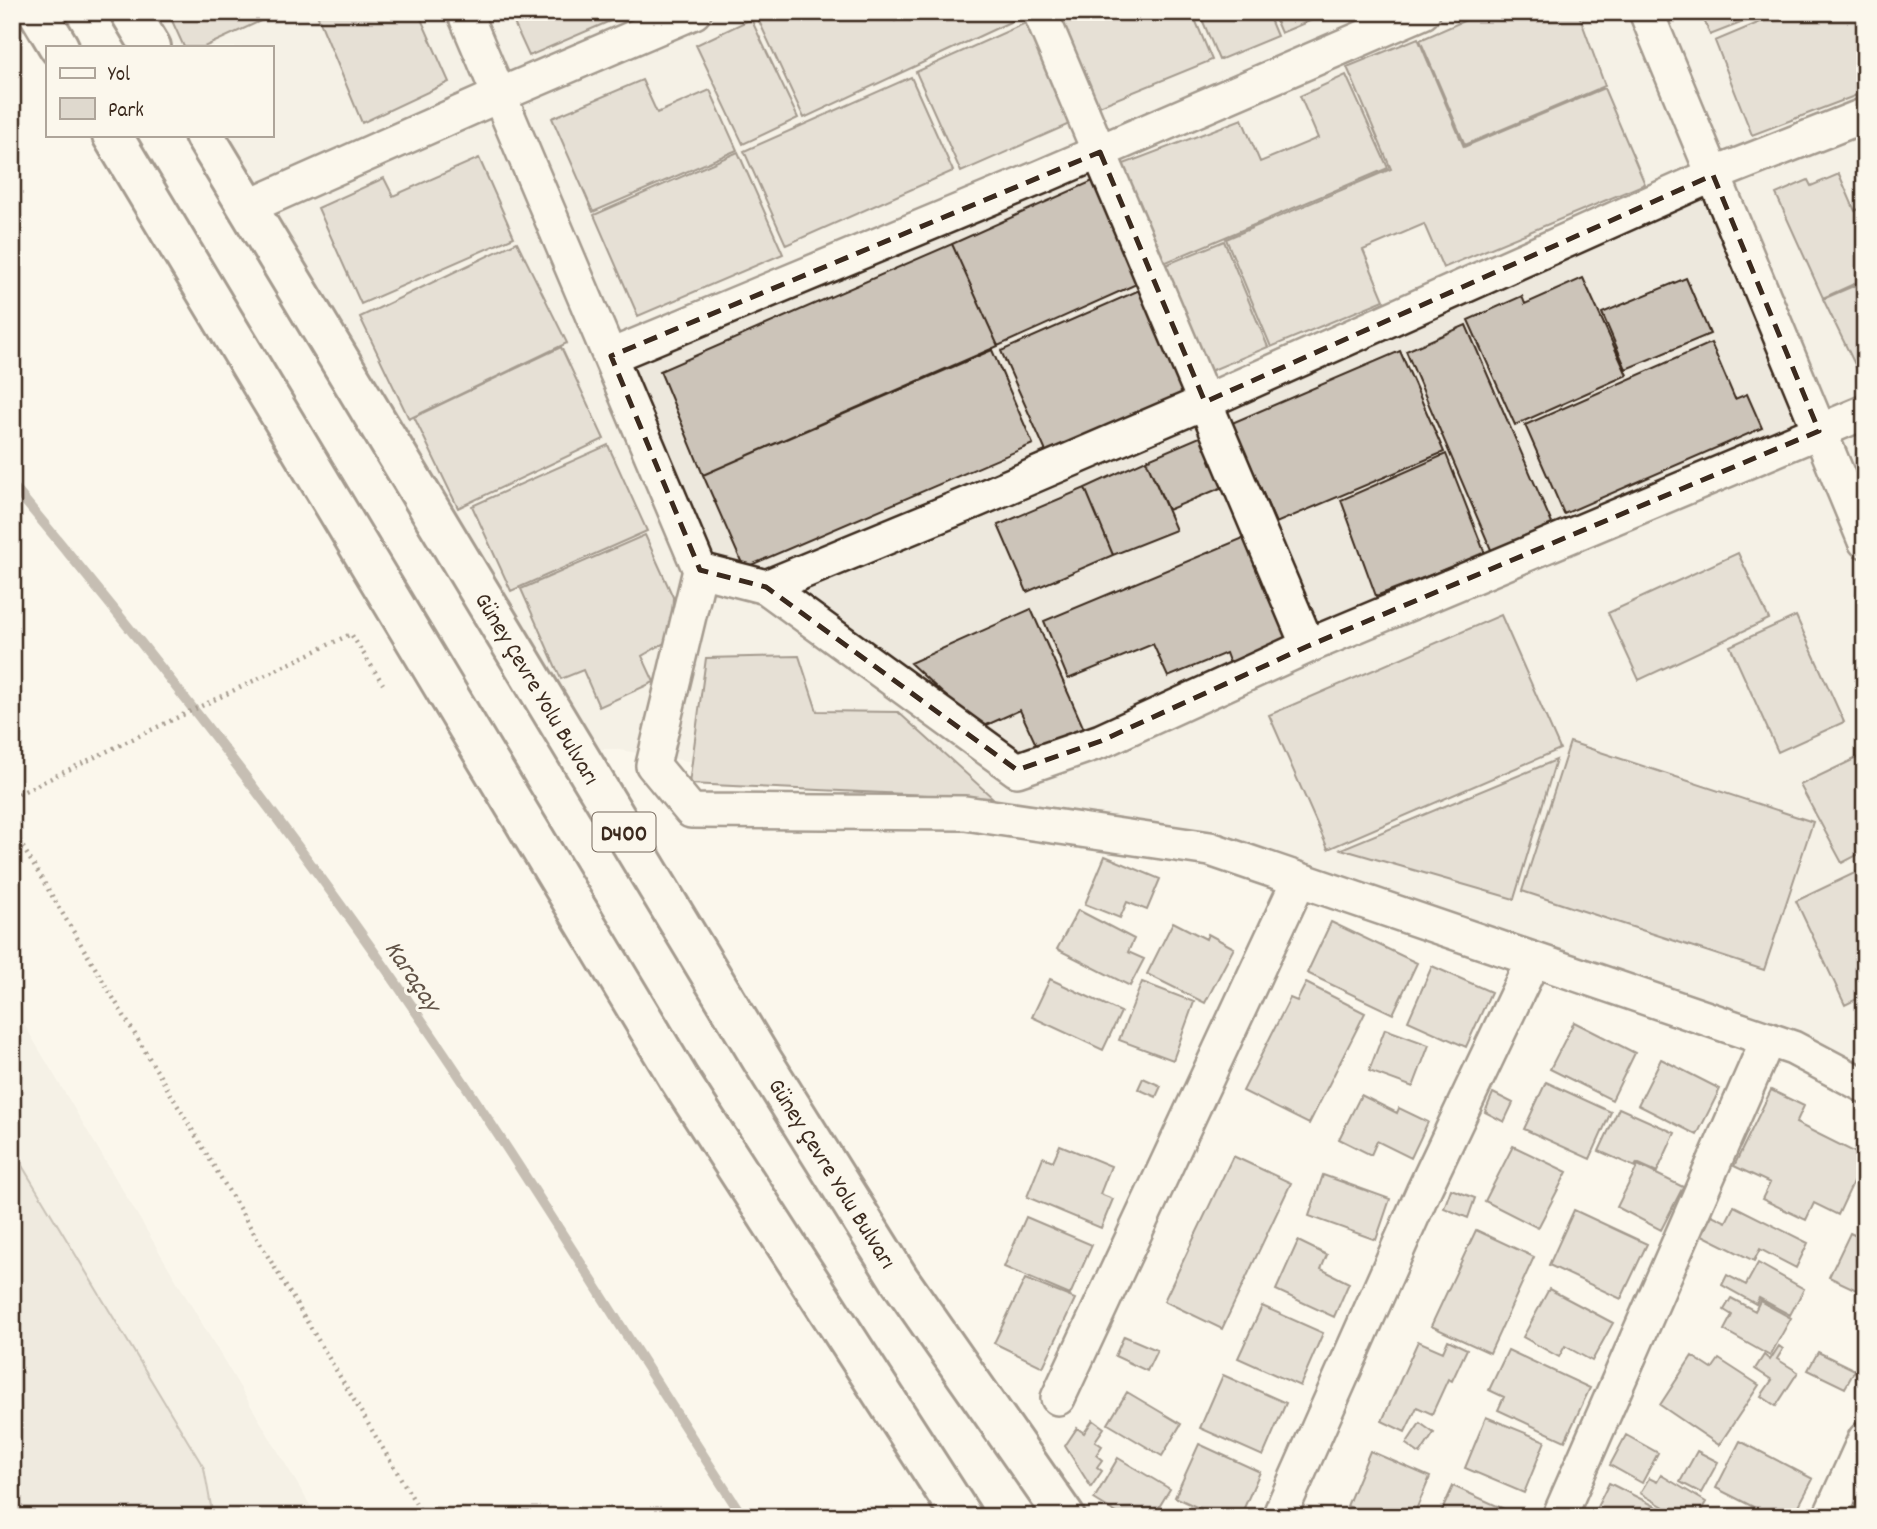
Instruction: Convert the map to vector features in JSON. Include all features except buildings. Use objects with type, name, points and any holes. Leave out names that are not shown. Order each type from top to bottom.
[{"type":"highway","points":[[38,12],[58,46]]},
{"type":"highway","points":[[130,12],[150,46]]},
{"type":"highway","points":[[113,136],[679,1079],[962,1517]]},
{"type":"highway","name":"Güney Çevre Yolu Bulvarı","points":[[205,136],[769,1072],[900,1279],[1065,1517]]},
{"type":"street","points":[[464,12],[700,570],[653,765],[691,811],[965,813],[1210,849],[1793,1048],[1865,1086]]},
{"type":"street","points":[[247,207],[500,94],[694,12]]},
{"type":"street","points":[[1040,12],[1308,646]]},
{"type":"street","points":[[611,356],[1100,152],[1423,12]]},
{"type":"street","points":[[1646,12],[1865,541]]},
{"type":"street","points":[[766,587],[1205,402],[1713,175],[1865,115]]},
{"type":"street","points":[[700,570],[766,587],[1017,770],[1101,741],[1308,646],[1865,412]]},
{"type":"street","points":[[1058,1398],[1299,880]]},
{"type":"street","points":[[1279,1517],[1423,1192],[1533,960]]},
{"type":"street","points":[[1559,1517],[1768,1039]]},
{"type":"street","points":[[1830,1517],[1865,1439]]},
{"type":"path","points":[[12,797],[352,634],[383,684]]},
{"type":"path","points":[[12,829],[424,1517]]},
{"type":"highlighted area","points":[[1100,152],[1205,402],[1713,175],[1819,431],[1308,646],[1101,741],[1017,770],[766,587],[700,570],[611,356]]},
{"type":"shaded area","points":[[157,12],[1865,12],[1865,1092],[1512,963],[1201,864],[1041,818],[613,749],[599,749],[561,704],[444,503],[384,390],[330,314],[225,136],[273,136],[273,46],[174,46]]},
{"type":"shaded area","points":[[12,1004],[317,1517],[12,1517]]},
{"type":"green space","points":[[12,1149],[204,1468],[213,1517],[12,1517]]},
{"type":"waterway","name":"Karaçay","points":[[12,485],[206,725],[389,973],[524,1175],[743,1517]]}]
